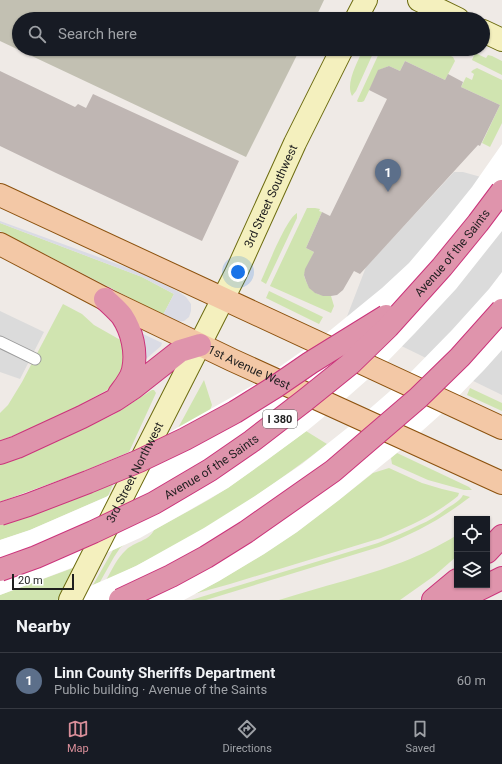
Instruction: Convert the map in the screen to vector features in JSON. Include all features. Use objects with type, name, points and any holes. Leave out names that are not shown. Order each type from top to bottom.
[{"type":"highway","name":"Avenue of the Saints","points":[[0,570],[36,557],[154,503],[210,470],[304,402],[350,364],[388,327],[474,229],[502,191]]},
{"type":"highway","points":[[105,299],[122,316],[131,335],[134,354],[133,370],[128,382],[115,400]]},
{"type":"highway","points":[[0,514],[88,482],[139,461],[186,439],[235,412],[413,299]]},
{"type":"highway","points":[[120,600],[159,582],[206,557],[246,532],[334,471],[418,398],[460,357],[502,310]]},
{"type":"highway","points":[[0,453],[17,447],[115,400],[133,388],[180,351],[200,345]]},
{"type":"highway","points":[[490,549],[502,536]]},
{"type":"highway","points":[[458,600],[502,578]]},
{"type":"highway","points":[[433,600],[454,582]]},
{"type":"main road","points":[[360,12],[366,0]]},
{"type":"main road","points":[[418,0],[443,12]]},
{"type":"main road","points":[[490,34],[502,40]]},
{"type":"main road","name":"3rd Street Southwest","points":[[200,345],[236,273],[296,143],[339,56]]},
{"type":"main road","points":[[0,195],[502,428]]},
{"type":"main road","name":"1st Avenue West","points":[[0,244],[105,299],[200,345],[502,483]]},
{"type":"main road","name":"3rd Street Northwest","points":[[70,600],[200,345]]},
{"type":"lane","points":[[0,207],[89,236]]},
{"type":"lane","points":[[0,342],[35,359]]},
{"type":"shaded area","points":[[0,0],[324,0],[318,12],[12,12],[12,47],[0,41]]},
{"type":"shaded area","points":[[32,56],[296,56],[246,157]]},
{"type":"shaded area","points":[[502,166],[502,395],[346,319],[366,267],[454,172],[463,172],[481,177]]},
{"type":"shaded area","points":[[0,221],[142,273],[186,297],[191,304],[189,317],[184,321],[172,322],[0,234],[0,231],[163,315],[174,294],[142,277],[0,223]]},
{"type":"shaded area","points":[[0,311],[44,332],[20,379],[0,372]]},
{"type":"shaded area","points":[[143,334],[162,343],[161,346],[146,359],[142,335]]},
{"type":"green space","points":[[360,56],[372,56],[356,91],[352,96],[350,85],[355,66]]},
{"type":"green space","points":[[378,56],[451,56],[455,61],[445,80],[405,61],[400,71],[389,66],[379,70],[364,101],[357,101]]},
{"type":"green space","points":[[474,56],[482,56],[486,58],[490,56],[502,61],[502,75],[472,60]]},
{"type":"green space","points":[[477,68],[502,80],[502,123],[490,147],[482,143],[500,105],[461,87],[466,77],[472,80],[474,74],[471,72]]},
{"type":"green space","points":[[307,208],[320,209],[319,211],[322,212],[306,248],[314,252],[304,275],[308,285],[313,291],[321,295],[331,296],[334,306],[331,313],[270,286]]},
{"type":"green space","points":[[297,213],[297,218],[266,284],[261,281],[272,255],[282,234]]},
{"type":"green space","points":[[0,223],[142,277],[174,294],[163,315],[0,231]]},
{"type":"green space","points":[[269,291],[323,317],[319,324],[266,298]]},
{"type":"green space","points":[[63,304],[82,314],[94,325],[124,342],[125,350],[122,369],[113,385],[107,390],[56,418],[0,441],[0,413],[8,405],[22,382]]},
{"type":"green space","points":[[204,380],[212,405],[210,410],[178,428]]},
{"type":"green space","points":[[470,388],[502,403],[502,411],[467,395]]},
{"type":"green space","points":[[152,390],[156,393],[129,452],[82,472],[0,502],[0,465],[113,415]]},
{"type":"green space","points":[[306,431],[327,444],[275,483],[221,519],[193,536],[106,580],[115,564],[129,547],[149,537],[154,530],[229,487]]},
{"type":"green space","points":[[397,453],[469,487],[472,490],[464,490],[428,480],[392,464],[391,458]]},
{"type":"green space","points":[[389,468],[422,483],[459,493],[458,496],[431,515],[381,538],[194,594],[264,554],[297,532],[373,473]]},
{"type":"green space","points":[[114,482],[108,496],[30,530],[0,540],[0,524]]},
{"type":"green space","points":[[463,495],[470,497],[448,513],[404,537],[379,547],[206,600],[191,600],[378,543],[430,520],[456,503]]},
{"type":"green space","points":[[454,537],[454,559],[434,576],[400,600],[279,600],[388,567],[430,550]]},
{"type":"green space","points":[[125,544],[120,548],[114,557],[100,582],[93,585],[113,550]]},
{"type":"green space","points":[[73,568],[58,600],[0,600],[0,595]]},
{"type":"pier","points":[[502,144],[502,231],[456,289],[384,365],[308,430],[228,488],[140,538],[82,564],[0,595],[0,540],[30,530],[106,497],[136,477],[114,482],[0,524],[0,502],[82,472],[123,455],[168,433],[255,384],[322,337],[382,288],[409,263],[472,187]]},
{"type":"pier","points":[[502,272],[502,350],[441,414],[403,448],[297,532],[264,554],[184,600],[57,600],[136,566],[204,528],[302,464],[351,425],[405,378],[452,330],[489,289]]},
{"type":"building","points":[[405,61],[445,80],[448,74],[463,82],[461,87],[500,105],[480,146],[478,145],[360,274],[354,271],[343,290],[337,295],[323,296],[315,293],[309,288],[306,281],[304,275],[305,269],[314,252],[306,248],[322,212],[330,216],[387,99],[369,90],[378,70],[389,66],[400,71]]},
{"type":"building","points":[[0,71],[75,107],[78,104],[86,108],[93,94],[239,161],[202,241],[0,146]]},
{"type":"place","name":"Linn County Sheriffs Department","points":[[388,192]]}]
